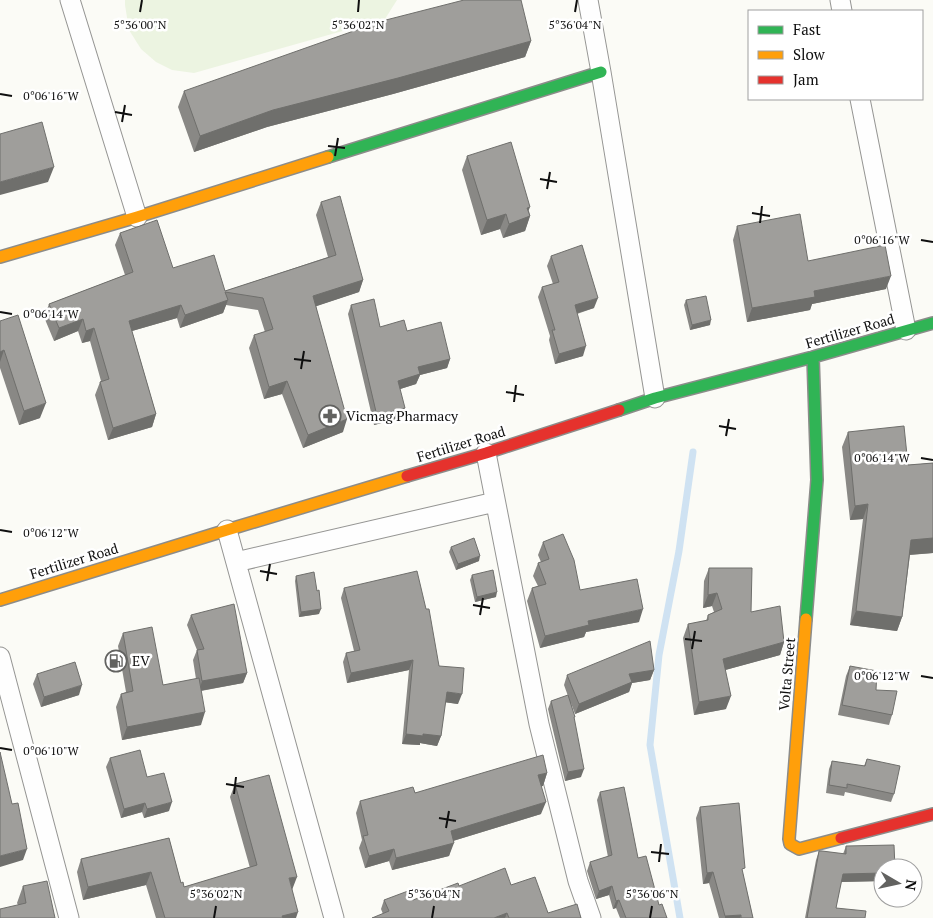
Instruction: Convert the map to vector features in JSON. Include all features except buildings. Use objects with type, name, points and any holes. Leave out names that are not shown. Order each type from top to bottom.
[{"type":"street","points":[[70,0],[137,217]]},
{"type":"street","points":[[588,0],[654,398]]},
{"type":"street","points":[[0,257],[137,217],[601,72]]},
{"type":"street","points":[[860,100],[906,330]]},
{"type":"street","name":"Fertilizer Road","points":[[0,600],[486,453],[654,398],[813,357],[933,323]]},
{"type":"street","name":"Volta Street","points":[[813,357],[817,480],[790,844],[799,849],[933,814]]},
{"type":"street","points":[[486,453],[539,724],[578,882],[591,918]]},
{"type":"street","points":[[236,562],[495,502]]},
{"type":"street","points":[[227,530],[334,918]]},
{"type":"street","points":[[0,657],[69,918]]},
{"type":"green space","points":[[125,0],[397,0],[385,19],[194,73],[172,70],[156,62],[141,49],[129,30]]},
{"type":"waterway","points":[[680,918],[650,745],[659,655],[679,551],[693,452]]},
{"type":"traffic: fast","points":[[328,157],[601,72]]},
{"type":"traffic: fast","points":[[619,410],[655,398],[813,357],[933,323]]},
{"type":"traffic: fast","points":[[806,619],[817,480],[813,357]]},
{"type":"traffic: slow","points":[[0,257],[137,217],[328,157]]},
{"type":"traffic: slow","points":[[0,600],[407,476]]},
{"type":"traffic: slow","points":[[806,619],[789,839],[790,844],[799,849],[841,838]]},
{"type":"traffic: jam","points":[[407,476],[486,453],[619,410]]},
{"type":"traffic: jam","points":[[841,838],[933,814]]},
{"type":"place","name":"Vicmag Pharmacy","points":[[330,416]]},
{"type":"place","name":"EV","points":[[116,661]]}]
